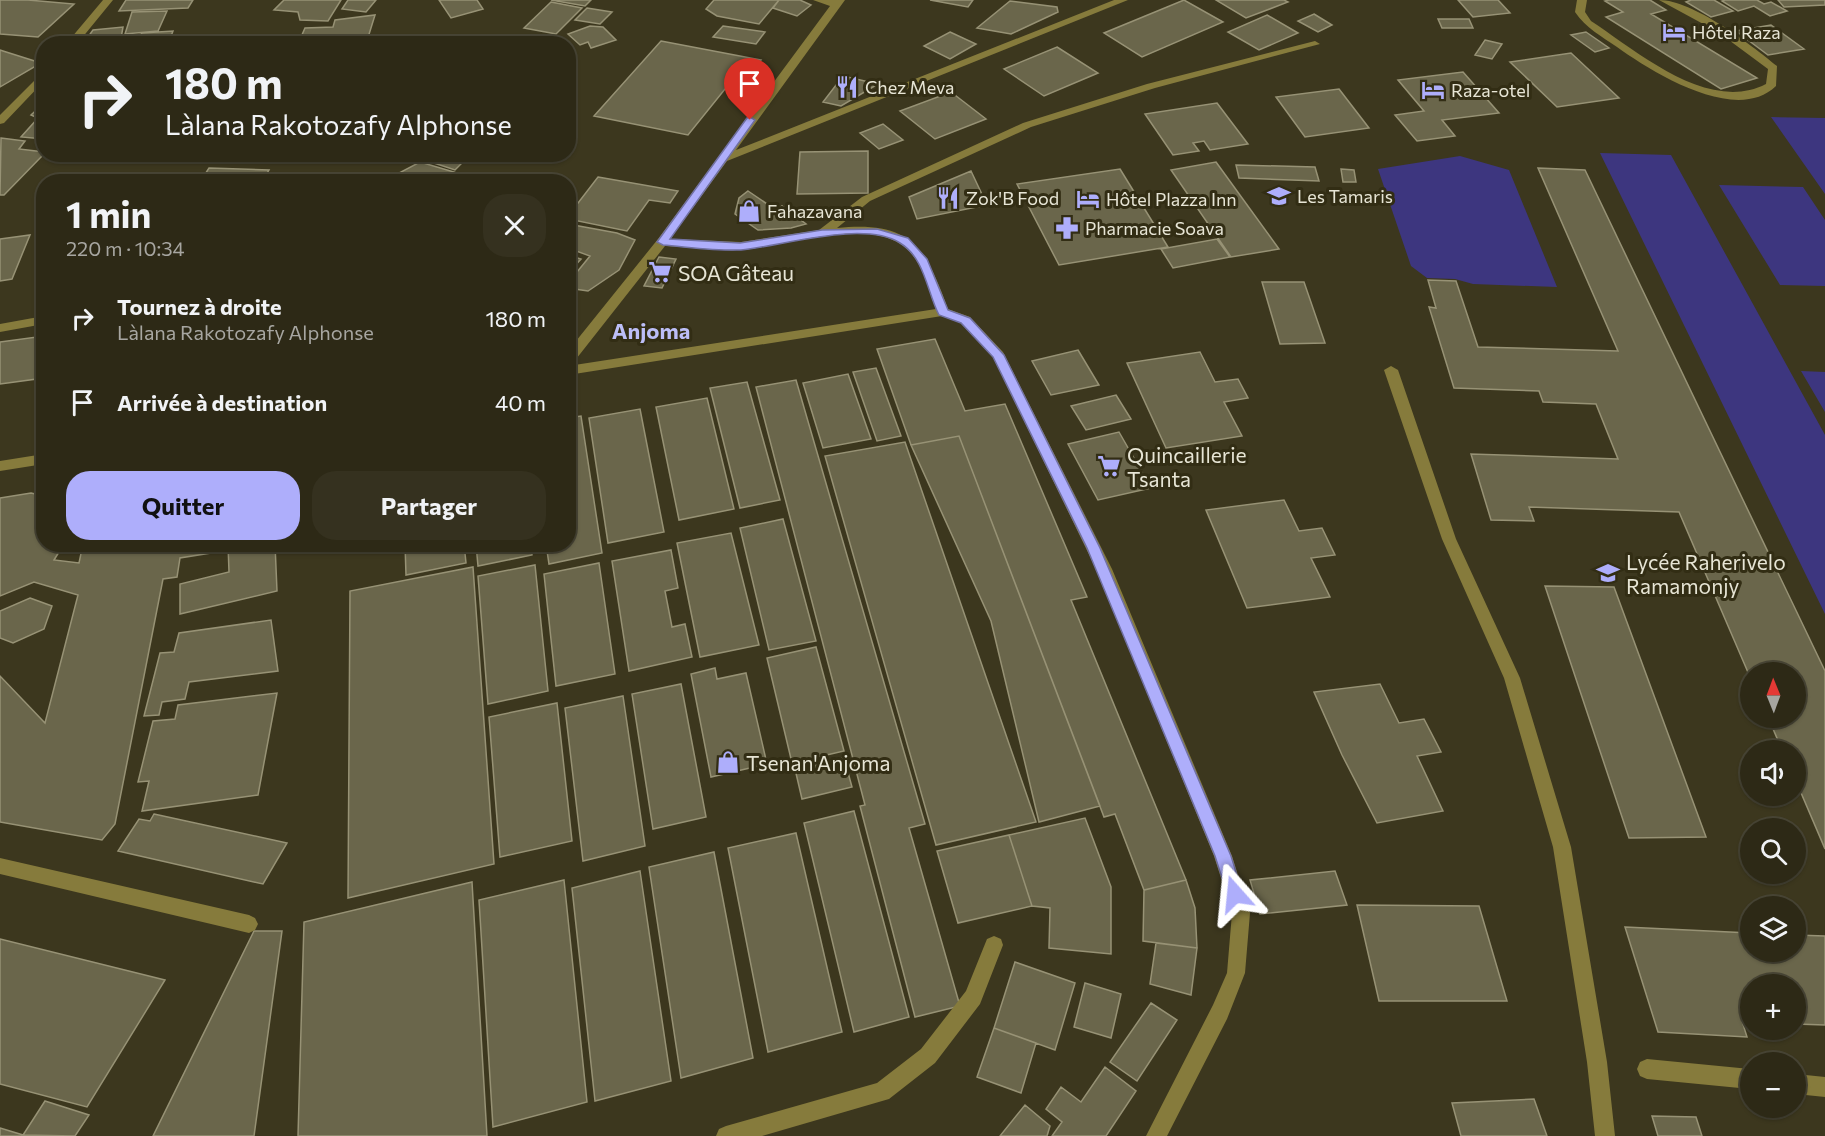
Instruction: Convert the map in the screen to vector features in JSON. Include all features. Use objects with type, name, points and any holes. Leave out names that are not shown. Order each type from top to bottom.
[{"type":"street","points":[[77,36],[108,0]]},
{"type":"street","points":[[818,0],[838,2]]},
{"type":"street","points":[[722,159],[1123,0]]},
{"type":"street","points":[[1582,0],[1580,12],[1588,23],[1678,82],[1711,92],[1738,95],[1761,93],[1771,86],[1773,68],[1752,49],[1698,16],[1664,0]]},
{"type":"street","points":[[576,350],[663,242],[838,2]]},
{"type":"street","points":[[822,234],[866,199],[1027,125],[1151,86],[1315,44]]},
{"type":"street","points":[[0,121],[36,83]]},
{"type":"street","points":[[663,242],[740,246],[822,234],[873,231],[904,241],[924,261],[943,312]]},
{"type":"street","points":[[576,371],[943,312],[966,320],[998,355],[1104,569],[1223,856],[1241,913],[1236,973],[1220,1012],[1156,1136]]},
{"type":"street","points":[[0,328],[36,321]]},
{"type":"street","points":[[1391,370],[1449,539],[1512,678],[1556,824],[1562,847],[1597,1062],[1605,1136]]},
{"type":"street","points":[[0,466],[36,460]]},
{"type":"street","points":[[0,866],[249,924]]},
{"type":"street","points":[[726,1136],[882,1092],[928,1056],[973,997],[994,945]]},
{"type":"street","points":[[1647,1069],[1740,1078]]},
{"type":"street","points":[[1806,1085],[1825,1087]]},
{"type":"shaded area","points":[[1771,117],[1825,118],[1825,194]]},
{"type":"shaded area","points":[[1600,153],[1671,155],[1825,435],[1825,614]]},
{"type":"shaded area","points":[[1460,156],[1509,170],[1557,287],[1473,284],[1455,279],[1427,278],[1411,266],[1378,169]]},
{"type":"shaded area","points":[[1719,185],[1803,187],[1825,220],[1825,286],[1780,285]]},
{"type":"shaded area","points":[[1801,371],[1825,372],[1825,412]]},
{"type":"building","points":[[0,0],[74,4],[39,36],[0,34]]},
{"type":"building","points":[[126,0],[193,0],[188,8],[119,11]]},
{"type":"building","points":[[284,0],[341,0],[328,21],[300,20],[298,12],[274,10]]},
{"type":"building","points":[[348,0],[376,0],[366,12],[342,9]]},
{"type":"building","points":[[439,0],[477,0],[483,9],[451,18]]},
{"type":"building","points":[[551,0],[591,0],[585,6]]},
{"type":"building","points":[[714,0],[779,0],[759,24],[717,16],[706,9]]},
{"type":"building","points":[[779,0],[800,0],[811,5],[797,16],[773,8]]},
{"type":"building","points":[[930,0],[973,0],[968,7]]},
{"type":"building","points":[[1184,0],[1223,22],[1142,57],[1104,33]]},
{"type":"building","points":[[1216,0],[1284,0],[1288,2],[1246,18]]},
{"type":"building","points":[[1458,0],[1498,0],[1510,13],[1473,17]]},
{"type":"building","points":[[1650,0],[1666,10],[1651,14],[1757,78],[1721,89],[1606,17],[1623,12],[1605,1]]},
{"type":"building","points":[[1714,0],[1733,11],[1711,17],[1686,2]]},
{"type":"building","points":[[1757,0],[1764,4],[1771,2],[1787,11],[1770,16],[1754,6],[1738,11],[1722,1]]},
{"type":"building","points":[[1778,0],[1825,0],[1825,5],[1784,7]]},
{"type":"building","points":[[1010,1],[1057,7],[1058,12],[1011,34],[977,28]]},
{"type":"building","points":[[551,2],[582,8],[556,34],[524,28]]},
{"type":"building","points":[[587,8],[612,12],[600,24],[575,20]]},
{"type":"building","points":[[167,11],[158,31],[125,34],[132,12]]},
{"type":"building","points":[[1314,14],[1332,25],[1318,32],[1298,21]]},
{"type":"building","points":[[375,15],[368,36],[302,36],[305,28],[333,27],[335,20]]},
{"type":"building","points":[[1267,15],[1298,33],[1259,50],[1228,32]]},
{"type":"building","points":[[1438,19],[1469,19],[1473,28],[1442,28]]},
{"type":"building","points":[[1771,25],[1804,49],[1768,55],[1736,31]]},
{"type":"building","points":[[590,26],[603,27],[616,40],[591,48],[588,42],[580,45],[576,41],[576,36],[568,34]]},
{"type":"building","points":[[723,26],[765,32],[756,44],[713,37]]},
{"type":"building","points":[[123,27],[121,36],[89,36],[93,30]]},
{"type":"building","points":[[173,31],[171,36],[140,36],[142,33]]},
{"type":"building","points":[[950,32],[976,44],[950,59],[924,46]]},
{"type":"building","points":[[1586,32],[1609,48],[1595,52],[1571,35]]},
{"type":"building","points":[[1485,40],[1502,44],[1492,59],[1475,55]]},
{"type":"building","points":[[661,41],[761,60],[737,91],[725,89],[688,135],[594,116]]},
{"type":"building","points":[[1057,47],[1098,73],[1044,96],[1004,69]]},
{"type":"building","points":[[0,50],[36,61],[36,66],[0,87]]},
{"type":"building","points":[[1571,53],[1619,98],[1557,107],[1510,62]]},
{"type":"building","points":[[1463,72],[1499,113],[1442,120],[1455,136],[1417,141],[1395,115],[1424,111],[1398,80]]},
{"type":"building","points":[[843,76],[878,84],[841,106],[823,102]]},
{"type":"building","points":[[1339,89],[1369,128],[1305,137],[1276,97]]},
{"type":"building","points":[[951,92],[986,119],[935,139],[900,111]]},
{"type":"building","points":[[1217,103],[1248,144],[1210,150],[1204,141],[1193,143],[1199,151],[1173,155],[1145,114]]},
{"type":"building","points":[[36,120],[36,138],[21,137]]},
{"type":"building","points":[[883,124],[903,140],[879,149],[860,133]]},
{"type":"building","points":[[1,138],[25,141],[19,149],[36,151],[36,162],[4,195],[0,195]]},
{"type":"building","points":[[868,151],[868,193],[797,194],[800,152]]},
{"type":"building","points":[[420,162],[454,172],[451,174],[399,173]]},
{"type":"building","points":[[431,162],[463,162],[455,170]]},
{"type":"building","points":[[1216,162],[1279,249],[1231,257],[1171,170]]},
{"type":"building","points":[[1236,165],[1315,167],[1319,181],[1239,178]]},
{"type":"building","points":[[209,168],[269,170],[267,174],[205,174]]},
{"type":"building","name":"Lycée Raherivelo Ramamonjy","points":[[1538,168],[1585,170],[1825,671],[1825,849],[1806,804],[1806,740],[1778,740],[1773,728],[1806,728],[1806,662],[1744,662],[1679,512],[1529,507],[1534,521],[1491,520],[1471,454],[1618,459],[1596,404],[1543,402],[1539,391],[1454,388],[1429,307],[1436,308],[1428,280],[1456,281],[1478,347],[1618,351]]},
{"type":"building","points":[[1120,169],[1168,247],[1059,265],[1017,184]]},
{"type":"building","points":[[1341,169],[1354,170],[1356,182],[1343,182]]},
{"type":"building","points":[[971,171],[987,205],[917,219],[909,197]]},
{"type":"building","points":[[598,177],[678,191],[670,203],[649,200],[627,231],[576,221],[576,206]]},
{"type":"building","points":[[748,191],[776,210],[782,206],[806,224],[791,228],[758,230],[735,214],[739,198]]},
{"type":"building","points":[[576,225],[617,233],[635,240],[619,270],[588,291],[576,289],[576,273],[590,256],[576,251]]},
{"type":"building","points":[[30,235],[12,279],[0,281],[0,239]]},
{"type":"building","points":[[1217,239],[1230,257],[1173,268],[1161,249]]},
{"type":"building","name":"SOA Gâteau","points":[[659,257],[676,259],[662,288],[644,286]]},
{"type":"building","points":[[1262,282],[1304,282],[1325,343],[1280,344]]},
{"type":"building","points":[[36,337],[36,379],[0,384],[0,342]]},
{"type":"building","points":[[935,339],[965,411],[1005,404],[1087,597],[1071,600],[1186,880],[1144,890],[1115,814],[1104,817],[959,436],[911,445],[877,349]]},
{"type":"building","points":[[1078,350],[1099,385],[1051,395],[1032,361]]},
{"type":"building","points":[[1200,352],[1215,382],[1238,379],[1248,398],[1224,402],[1242,436],[1166,448],[1127,363]]},
{"type":"building","points":[[876,368],[901,436],[877,441],[853,372]]},
{"type":"building","points":[[848,374],[871,439],[823,448],[803,383]]},
{"type":"building","points":[[796,380],[925,824],[909,828],[960,1006],[915,1017],[860,806],[865,805],[756,387]]},
{"type":"building","points":[[747,382],[780,500],[740,508],[710,388]]},
{"type":"building","points":[[1116,395],[1131,419],[1086,430],[1071,406]]},
{"type":"building","points":[[707,398],[734,509],[679,520],[656,407]]},
{"type":"building","points":[[640,409],[664,532],[608,543],[589,418]]},
{"type":"building","points":[[581,416],[602,553],[549,564],[547,552],[576,552],[576,417]]},
{"type":"building","name":"Quincaillerie Tsanta","points":[[1119,432],[1151,488],[1098,500],[1068,444]]},
{"type":"building","points":[[959,436],[1100,806],[1039,822],[991,621],[911,445]]},
{"type":"building","points":[[905,442],[1036,822],[936,845],[825,456]]},
{"type":"building","points":[[36,494],[36,552],[59,552],[54,560],[79,563],[81,552],[217,552],[180,558],[177,577],[163,579],[115,824],[102,840],[0,822],[0,676],[45,723],[78,595],[34,582],[0,596],[0,498]]},
{"type":"building","points":[[1284,500],[1299,531],[1322,528],[1335,555],[1311,558],[1330,597],[1247,608],[1206,510]]},
{"type":"building","points":[[783,519],[816,641],[769,650],[740,528]]},
{"type":"building","points":[[731,533],[759,645],[700,657],[677,543]]},
{"type":"building","points":[[671,550],[678,588],[665,591],[672,627],[685,624],[692,657],[629,671],[612,561]]},
{"type":"building","points":[[228,552],[275,552],[277,591],[180,614],[180,584],[229,572]]},
{"type":"building","points":[[405,552],[465,552],[466,563],[406,575]]},
{"type":"building","points":[[477,552],[532,552],[532,555],[478,566]]},
{"type":"building","points":[[599,563],[615,674],[556,686],[544,574]]},
{"type":"building","points":[[535,565],[548,691],[488,704],[478,576]]},
{"type":"building","points":[[473,567],[494,864],[348,898],[350,591]]},
{"type":"building","points":[[1545,586],[1614,587],[1706,837],[1629,838]]},
{"type":"building","points":[[30,598],[52,606],[44,629],[13,643],[0,638],[0,611]]},
{"type":"building","points":[[271,620],[278,671],[189,682],[185,699],[162,702],[159,715],[144,716],[160,653],[174,652],[179,633]]},
{"type":"building","points":[[816,647],[844,751],[792,763],[767,658]]},
{"type":"building","points":[[715,668],[717,679],[746,673],[767,764],[711,777],[691,674]]},
{"type":"building","points":[[681,684],[706,817],[653,829],[632,694]]},
{"type":"building","points":[[1380,684],[1399,723],[1424,719],[1441,752],[1417,756],[1443,811],[1377,823],[1342,755],[1314,692]]},
{"type":"building","points":[[277,693],[258,795],[142,811],[149,781],[138,782],[153,721],[175,719],[178,705]]},
{"type":"building","points":[[623,696],[645,846],[583,861],[565,708]]},
{"type":"building","points":[[557,703],[572,841],[500,857],[489,717]]},
{"type":"building","points":[[844,758],[852,787],[802,799],[795,769]]},
{"type":"building","points":[[854,811],[909,1017],[854,1032],[804,823]]},
{"type":"building","points":[[154,814],[287,843],[263,884],[118,851],[139,819],[150,821]]},
{"type":"building","points":[[1085,818],[1111,887],[1111,954],[1049,948],[1050,908],[1032,906],[1009,835]]},
{"type":"building","points":[[796,833],[842,1032],[768,1052],[728,848]]},
{"type":"building","points":[[1009,835],[1032,906],[958,923],[937,851]]},
{"type":"building","points":[[714,852],[753,1058],[681,1078],[649,867]]},
{"type":"building","points":[[640,871],[671,1081],[595,1101],[572,888]]},
{"type":"building","points":[[1335,871],[1347,905],[1260,914],[1250,880]]},
{"type":"building","points":[[564,880],[587,1102],[493,1127],[479,900]]},
{"type":"building","points":[[1186,880],[1195,908],[1197,948],[1143,941],[1144,890]]},
{"type":"building","points":[[472,882],[487,1136],[298,1136],[304,922]]},
{"type":"building","points":[[1357,905],[1479,906],[1507,1001],[1379,1001]]},
{"type":"building","points":[[1625,927],[1740,933],[1740,962],[1806,962],[1806,935],[1825,936],[1825,1025],[1806,1024],[1806,974],[1740,974],[1740,1037],[1658,1032]]},
{"type":"building","points":[[254,931],[282,931],[254,1136],[153,1136]]},
{"type":"building","points":[[0,939],[165,980],[87,1107],[0,1084]]},
{"type":"building","points":[[1156,943],[1197,948],[1191,995],[1150,984]]},
{"type":"building","points":[[1015,962],[1075,983],[1055,1050],[994,1028]]},
{"type":"building","points":[[1085,983],[1121,994],[1111,1038],[1074,1027]]},
{"type":"building","points":[[1151,1003],[1177,1020],[1137,1081],[1110,1062]]},
{"type":"building","points":[[994,1028],[1036,1043],[1021,1093],[977,1077]]},
{"type":"building","points":[[1105,1067],[1136,1091],[1106,1136],[1052,1136],[1062,1122],[1046,1109],[1061,1087],[1081,1102]]},
{"type":"building","points":[[1534,1099],[1547,1136],[1461,1136],[1452,1103]]},
{"type":"building","points":[[45,1101],[89,1115],[75,1136],[23,1135]]},
{"type":"building","points":[[1025,1105],[1050,1126],[1047,1136],[1000,1136]]},
{"type":"building","points":[[1652,1116],[1696,1117],[1702,1136],[1658,1136]]},
{"type":"building","points":[[0,1128],[23,1135],[24,1136],[0,1136]]},
{"type":"place","name":"Hôtel Raza","points":[[1674,32]]},
{"type":"place","name":"Chez Meva","points":[[847,87]]},
{"type":"place","name":"Raza-otel","points":[[1433,90]]},
{"type":"place","name":"Les Tamaris","points":[[1279,196]]},
{"type":"place","name":"Zok'B Food","points":[[948,198]]},
{"type":"place","name":"Hôtel Plazza Inn","points":[[1088,199]]},
{"type":"place","name":"Fahazavana","points":[[749,211]]},
{"type":"place","name":"Pharmacie Soava","points":[[1067,228]]},
{"type":"place","name":"SOA Gâteau","points":[[660,272]]},
{"type":"place","name":"Quincaillerie Tsanta","points":[[1109,466]]},
{"type":"place","name":"Lycée Raherivelo Ramamonjy","points":[[1608,573]]},
{"type":"place","name":"Tsenan'Anjoma","points":[[728,762]]},
{"type":"district","name":"Anjoma","points":[[651,330]]},
{"type":"route","points":[[750,120],[663,242],[740,246],[822,234],[873,231],[904,241],[924,261],[943,312],[966,320],[998,355],[1094,548],[1223,856],[1235,894]]}]
